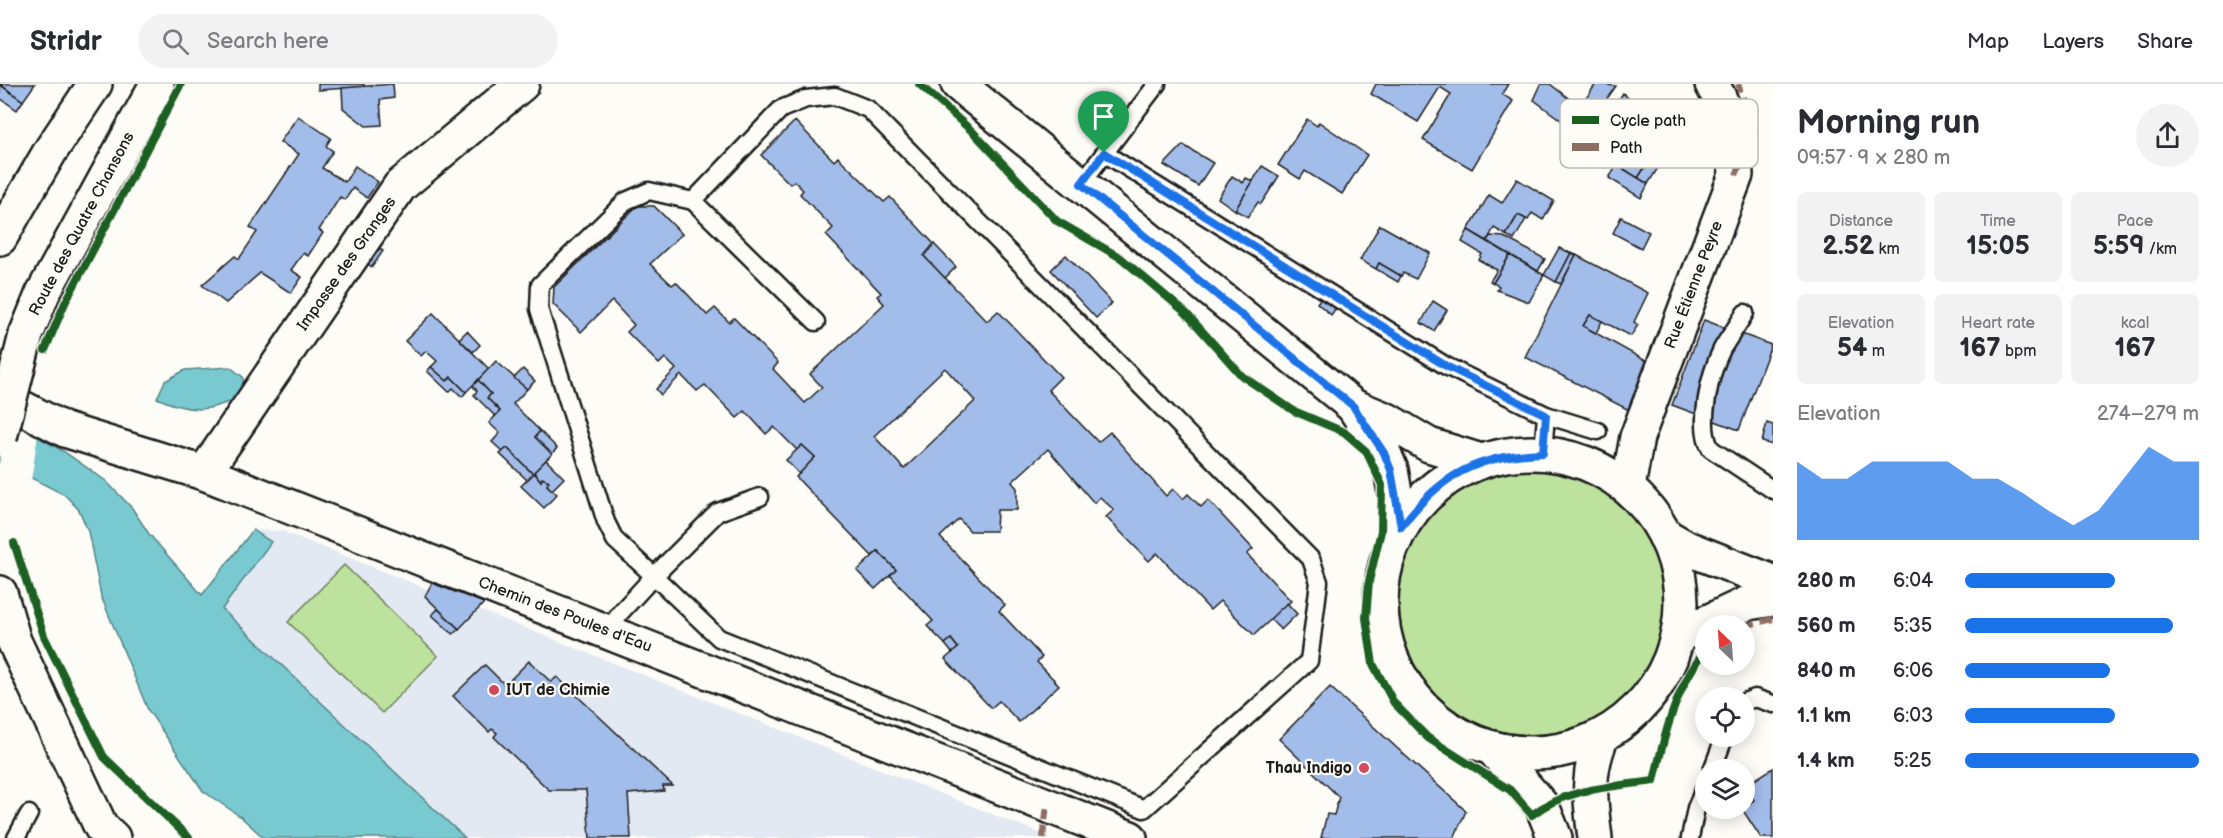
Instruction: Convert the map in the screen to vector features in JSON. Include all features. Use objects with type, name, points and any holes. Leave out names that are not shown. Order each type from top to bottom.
[{"type":"main road","points":[[0,238],[51,150],[95,84]]},
{"type":"main road","name":"Route des Quatre Chansons","points":[[0,438],[26,335],[43,293],[157,84]]},
{"type":"main road","name":"Impasse des Granges","points":[[204,473],[400,186],[522,84]]},
{"type":"main road","points":[[958,84],[1353,406],[1387,420],[1429,445],[1481,461]]},
{"type":"main road","name":"Rue Étienne Peyre","points":[[1712,84],[1721,99]]},
{"type":"main road","name":"Rue Étienne Peyre","points":[[1628,488],[1637,437],[1736,175],[1736,168]]},
{"type":"main road","name":"Chemin des Poules d'Eau","points":[[0,396],[64,430],[204,473],[1130,838]]},
{"type":"main road","points":[[1353,406],[1384,453],[1391,470],[1401,527]]},
{"type":"main road","points":[[1543,453],[1573,459],[1602,470],[1628,488],[1650,509],[1666,536],[1678,568],[1682,602],[1678,636],[1663,676],[1636,710],[1602,736],[1567,749],[1529,754],[1492,748],[1460,736],[1431,716],[1408,691],[1392,660],[1382,627],[1381,593],[1387,559],[1401,527],[1422,499],[1450,477],[1481,461],[1512,454],[1543,453]]},
{"type":"main road","points":[[1666,536],[1687,548],[1773,582]]},
{"type":"main road","points":[[0,594],[14,641],[105,834]]},
{"type":"main road","points":[[1678,636],[1748,603],[1773,599]]},
{"type":"main road","points":[[1595,838],[1589,791],[1592,760],[1602,736]]},
{"type":"main road","points":[[1492,748],[1542,806],[1555,838]]},
{"type":"lane","points":[[1081,184],[1157,84]]},
{"type":"lane","points":[[693,201],[781,109],[806,99],[836,96],[868,109],[1294,539],[1311,559],[1319,582],[1309,661],[1144,809],[719,639],[615,540],[606,522],[539,309],[540,285],[626,201],[649,191],[693,201],[816,322]]},
{"type":"lane","points":[[1104,153],[1446,366],[1546,415],[1598,431]]},
{"type":"lane","points":[[1746,313],[1721,351],[1707,394],[1705,439],[1711,449],[1773,490]]},
{"type":"lane","points":[[1543,453],[1546,415]]},
{"type":"lane","points":[[609,632],[619,614],[718,512],[760,496]]},
{"type":"lane","points":[[1755,698],[1773,704]]},
{"type":"lane","points":[[1689,838],[1695,812]]},
{"type":"lane","points":[[16,838],[29,814]]},
{"type":"shaded area","name":"IUT de Chimie","points":[[253,530],[282,531],[1052,838],[465,838],[222,609],[271,542]]},
{"type":"green space","points":[[1532,469],[1558,472],[1583,479],[1606,492],[1626,508],[1642,528],[1655,551],[1662,576],[1665,602],[1662,628],[1655,653],[1642,676],[1626,696],[1606,712],[1583,725],[1558,732],[1532,735],[1506,732],[1481,725],[1458,712],[1438,696],[1422,676],[1409,653],[1402,628],[1399,602],[1402,576],[1409,551],[1422,528],[1438,508],[1458,492],[1481,479],[1506,472]]},
{"type":"green space","points":[[344,565],[438,656],[382,713],[288,622]]},
{"type":"water","points":[[230,367],[243,377],[244,395],[232,401],[211,408],[191,409],[157,398],[165,381],[185,370]]},
{"type":"water","points":[[0,416],[63,451],[106,481],[132,508],[149,534],[202,595],[253,530],[271,542],[222,609],[465,838],[264,838],[241,817],[203,791],[148,710],[101,596],[88,531],[79,510],[65,495],[0,462]]},
{"type":"pier","points":[[0,413],[38,434],[31,481],[0,465]]},
{"type":"building","points":[[0,84],[35,84],[23,101]]},
{"type":"building","points":[[318,84],[364,84],[364,87],[318,90]]},
{"type":"building","points":[[393,84],[394,98],[380,100],[382,125],[366,126],[343,108],[342,88]]},
{"type":"building","points":[[1376,84],[1508,84],[1502,94],[1513,101],[1472,169],[1423,140],[1451,94],[1440,87],[1418,122],[1371,94]]},
{"type":"building","points":[[1541,84],[1550,84],[1569,99],[1560,99],[1560,119],[1534,100]]},
{"type":"building","points":[[1596,84],[1616,86],[1607,99],[1586,99]]},
{"type":"building","points":[[0,85],[23,101],[17,110],[0,98]]},
{"type":"building","points":[[1623,93],[1629,99],[1619,99]]},
{"type":"building","points":[[298,116],[331,138],[326,146],[333,151],[322,168],[345,182],[355,166],[378,182],[367,198],[353,188],[345,200],[340,197],[319,230],[323,233],[308,256],[303,253],[291,270],[302,277],[291,293],[260,273],[226,303],[202,285],[235,256],[239,259],[257,232],[250,227],[299,154],[280,142]]},
{"type":"building","points":[[1307,119],[1317,126],[1319,122],[1367,155],[1342,194],[1305,171],[1300,179],[1278,165]]},
{"type":"building","points":[[795,121],[834,161],[838,157],[884,202],[890,197],[934,244],[924,256],[987,321],[998,311],[1061,377],[1048,390],[1098,442],[1110,432],[1166,496],[1173,489],[1183,499],[1188,494],[1201,507],[1208,500],[1253,549],[1247,554],[1291,601],[1254,635],[1220,601],[1210,610],[1157,553],[1149,561],[1106,517],[1114,510],[1100,497],[1094,503],[1048,449],[1012,482],[1017,488],[1017,510],[997,510],[996,531],[970,531],[959,519],[940,537],[1005,605],[999,611],[1042,657],[1037,662],[1059,685],[1019,722],[999,701],[991,708],[945,659],[958,648],[951,639],[945,644],[927,626],[933,621],[890,575],[896,570],[878,551],[872,556],[796,477],[815,457],[802,445],[797,450],[774,427],[766,434],[745,411],[737,418],[705,385],[697,391],[681,375],[661,395],[656,389],[676,369],[665,358],[659,364],[627,332],[634,325],[612,301],[581,332],[553,304],[554,287],[637,206],[654,206],[682,234],[650,264],[672,285],[676,282],[707,315],[715,308],[729,322],[734,318],[778,363],[773,369],[805,403],[822,387],[810,374],[884,304],[877,296],[881,293],[826,235],[833,228],[800,194],[803,190],[794,181],[790,184],[761,155]],"holes":[[[945,368],[975,401],[904,469],[874,436]]]},
{"type":"building","points":[[1183,145],[1213,163],[1198,186],[1164,165]]},
{"type":"building","points":[[1262,166],[1279,176],[1261,204],[1258,202],[1248,217],[1235,210]]},
{"type":"building","points":[[1615,168],[1622,168],[1648,184],[1641,198],[1609,178]]},
{"type":"building","points":[[1622,168],[1644,168],[1638,178]]},
{"type":"building","points":[[1644,168],[1658,168],[1648,184],[1638,178]]},
{"type":"building","points":[[1232,176],[1243,183],[1246,178],[1253,181],[1235,210],[1218,198]]},
{"type":"building","points":[[1517,179],[1554,201],[1543,220],[1532,213],[1528,220],[1518,215],[1506,235],[1494,228],[1487,241],[1468,230],[1489,195],[1502,203]]},
{"type":"building","points":[[1518,215],[1526,219],[1514,240],[1506,235]]},
{"type":"building","points":[[1621,217],[1649,232],[1641,248],[1613,233]]},
{"type":"building","points":[[1380,225],[1430,253],[1416,279],[1403,273],[1401,276],[1379,263],[1376,269],[1360,260]]},
{"type":"building","points":[[1468,230],[1510,255],[1493,283],[1490,281],[1497,270],[1479,260],[1482,254],[1462,242]]},
{"type":"building","points":[[1490,236],[1504,237],[1545,259],[1538,271],[1487,241]]},
{"type":"building","points":[[371,243],[383,251],[372,267],[360,259]]},
{"type":"building","points":[[934,244],[956,267],[945,278],[924,256]]},
{"type":"building","points":[[1559,248],[1571,253],[1556,282],[1544,275]]},
{"type":"building","points":[[1571,253],[1576,255],[1561,284],[1556,282]]},
{"type":"building","points":[[1066,255],[1112,303],[1096,318],[1051,270]]},
{"type":"building","points":[[1510,255],[1544,275],[1529,302],[1497,290],[1499,286],[1493,283]]},
{"type":"building","points":[[1576,255],[1648,293],[1634,322],[1638,325],[1631,336],[1590,315],[1583,326],[1648,362],[1629,410],[1525,357]]},
{"type":"building","points":[[1379,263],[1401,276],[1398,282],[1376,269]]},
{"type":"building","points":[[1322,297],[1336,308],[1331,315],[1317,303]]},
{"type":"building","points":[[1433,301],[1447,310],[1434,331],[1421,323]]},
{"type":"building","points":[[433,313],[489,369],[466,392],[451,377],[447,381],[431,367],[437,361],[426,351],[421,356],[405,341]]},
{"type":"building","points":[[1590,315],[1602,321],[1596,333],[1583,326]]},
{"type":"building","points":[[1704,320],[1771,345],[1739,430],[1672,405]]},
{"type":"building","points":[[467,331],[480,345],[473,352],[459,339]]},
{"type":"building","points":[[496,361],[527,389],[513,404],[540,431],[535,437],[552,454],[534,472],[541,481],[542,478],[549,481],[547,485],[557,494],[544,508],[521,486],[533,474],[507,448],[503,452],[492,442],[500,433],[489,423],[500,411],[487,398],[491,394],[478,380]]},
{"type":"building","points":[[431,367],[447,381],[451,377],[466,392],[462,397],[453,388],[449,392],[427,371]]},
{"type":"building","points":[[523,369],[535,381],[527,389],[514,378]]},
{"type":"building","points":[[478,380],[491,394],[487,398],[500,411],[495,416],[474,395],[477,391],[473,386]]},
{"type":"building","points":[[1767,423],[1773,425],[1773,445],[1762,442]]},
{"type":"building","points":[[540,431],[557,448],[552,454],[535,437]]},
{"type":"building","points":[[802,445],[815,457],[799,474],[786,460]]},
{"type":"building","points":[[507,448],[533,474],[527,480],[500,454]]},
{"type":"building","points":[[546,460],[564,478],[552,490],[547,485],[549,481],[542,478],[541,481],[534,472]]},
{"type":"building","points":[[878,551],[896,570],[875,589],[857,571]]},
{"type":"building","points":[[432,583],[484,603],[459,629],[425,596]]},
{"type":"building","points":[[1287,603],[1297,614],[1281,630],[1270,619]]},
{"type":"building","points":[[438,609],[459,629],[453,634],[432,615]]},
{"type":"building","points":[[951,639],[958,648],[952,653],[945,644]]},
{"type":"building","points":[[529,661],[551,682],[557,677],[673,786],[663,786],[664,791],[628,794],[631,838],[590,838],[586,790],[549,790],[494,737],[497,733],[492,729],[489,732],[453,696],[485,665],[505,685]]},
{"type":"building","name":"Thau Indigo","points":[[1330,687],[1466,811],[1454,838],[1321,838],[1327,814],[1334,815],[1339,797],[1279,739]]},
{"type":"building","points":[[1773,768],[1773,838],[1761,838],[1749,819],[1755,819],[1755,780]]},
{"type":"marked path","points":[[1738,84],[1743,99]]},
{"type":"marked path","points":[[1736,175],[1739,168]]},
{"type":"marked path","points":[[1755,623],[1773,619]]},
{"type":"marked path","points":[[1043,838],[1047,805]]},
{"type":"cycle path","points":[[45,350],[65,303],[181,84]]},
{"type":"cycle path","points":[[919,84],[973,132],[1057,221],[1121,258],[1186,313],[1242,376],[1294,411],[1344,432],[1366,451],[1382,485],[1381,531],[1369,581],[1366,618],[1373,664],[1394,703],[1428,738],[1510,790],[1532,815],[1545,806],[1574,794],[1654,781],[1672,712],[1695,666]]},
{"type":"cycle path","points":[[14,543],[44,636],[104,757],[189,838]]},
{"type":"place","name":"IUT de Chimie","points":[[494,690]]},
{"type":"place","name":"Thau Indigo","points":[[1364,768]]},
{"type":"route","points":[[1104,153],[1446,366],[1546,415],[1543,453],[1512,454],[1481,461],[1450,477],[1422,499],[1401,527],[1391,470],[1384,453],[1353,406],[1280,344],[1081,184],[1104,153]]}]
